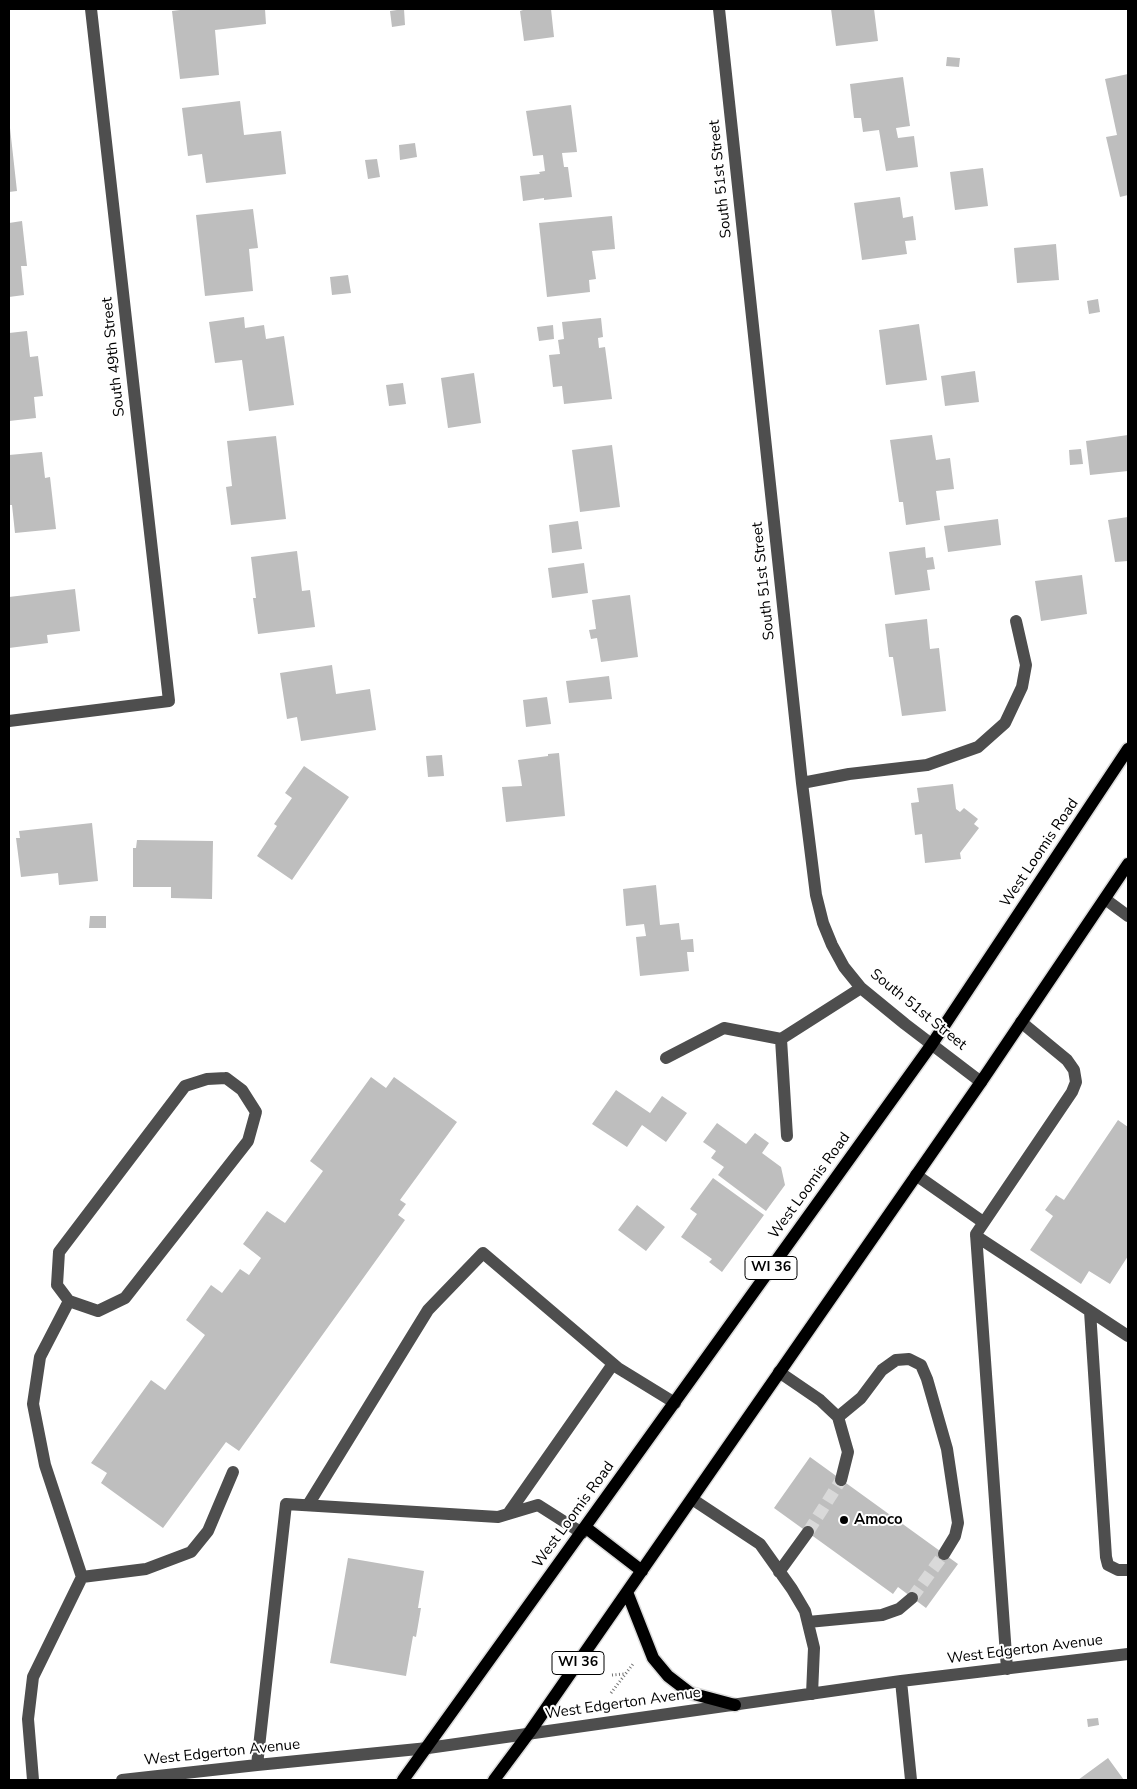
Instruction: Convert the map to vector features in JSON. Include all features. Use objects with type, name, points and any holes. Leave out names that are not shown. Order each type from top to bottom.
[{"type":"main road","name":"West Loomis Road","points":[[403,1780],[428,1748],[932,1044],[1128,749]]},
{"type":"main road","name":"WI 36","points":[[494,1780],[529,1733],[981,1082],[1128,864]]},
{"type":"main road","points":[[584,1530],[642,1570]]},
{"type":"main road","points":[[627,1592],[653,1658],[668,1676],[690,1693],[736,1705]]},
{"type":"street","name":"South 49th Street","points":[[9,721],[169,701],[91,9]]},
{"type":"street","name":"South 51st Street","points":[[719,9],[802,783],[814,886],[823,923],[832,945],[844,966],[862,988],[905,1024],[981,1082]]},
{"type":"street","points":[[802,783],[849,774],[927,764],[978,747],[1005,723],[1022,687],[1026,665],[1016,621]]},
{"type":"street","points":[[1105,899],[1128,916]]},
{"type":"street","points":[[666,1058],[724,1028],[781,1038],[862,988]]},
{"type":"street","points":[[1007,1669],[976,1236],[983,1222],[1072,1092],[1076,1082],[1074,1070],[1067,1060],[1021,1022]]},
{"type":"street","points":[[781,1038],[787,1136]]},
{"type":"street","points":[[226,1078],[242,1090],[256,1112],[248,1141],[125,1298],[98,1310],[69,1301],[57,1285],[58,1252],[185,1086],[207,1079],[226,1078]]},
{"type":"street","points":[[916,1175],[983,1222]]},
{"type":"street","points":[[976,1236],[1128,1336]]},
{"type":"street","points":[[308,1505],[428,1310],[483,1253],[613,1364],[675,1403]]},
{"type":"street","points":[[33,1780],[28,1719],[33,1677],[82,1577],[44,1465],[33,1404],[40,1357],[69,1301]]},
{"type":"street","points":[[1090,1311],[1106,1556],[1108,1565],[1118,1570],[1128,1570]]},
{"type":"street","points":[[838,1418],[861,1398],[882,1370],[896,1360],[908,1359],[921,1365],[947,1449],[958,1523],[956,1536],[944,1554]]},
{"type":"street","points":[[508,1514],[613,1364]]},
{"type":"street","points":[[779,1372],[820,1400],[838,1418],[848,1452],[841,1480]]},
{"type":"street","points":[[82,1577],[146,1569],[190,1552],[208,1531],[233,1472]]},
{"type":"street","points":[[692,1499],[760,1544],[805,1611],[814,1648],[812,1694]]},
{"type":"street","points":[[257,1764],[286,1504],[498,1517],[538,1505],[584,1530]]},
{"type":"street","points":[[779,1572],[808,1532]]},
{"type":"street","points":[[808,1622],[882,1615],[899,1609],[912,1598]]},
{"type":"street","name":"West Edgerton Avenue","points":[[122,1780],[257,1764],[428,1748],[901,1681],[1128,1654]]},
{"type":"street","points":[[901,1681],[911,1780]]},
{"type":"path","points":[[611,1693],[625,1674],[612,1675]]},
{"type":"building","points":[[179,9],[265,9],[266,24],[215,30],[219,75],[180,79],[172,11]]},
{"type":"building","points":[[404,9],[405,25],[392,27],[390,11]]},
{"type":"building","points":[[526,9],[551,9],[554,37],[524,41],[520,11]]},
{"type":"building","points":[[831,9],[874,9],[878,41],[836,46]]},
{"type":"building","points":[[947,57],[960,58],[959,67],[946,66]]},
{"type":"building","points":[[1128,74],[1128,195],[1120,197],[1106,137],[1117,135],[1105,79]]},
{"type":"building","points":[[903,77],[910,126],[896,128],[898,138],[914,136],[918,167],[886,171],[879,130],[863,132],[861,118],[854,118],[850,84]]},
{"type":"building","points":[[240,101],[244,135],[281,131],[286,174],[206,183],[202,154],[188,156],[182,108]]},
{"type":"building","points":[[571,105],[577,152],[562,153],[564,167],[568,167],[572,197],[523,201],[520,176],[540,174],[539,172],[545,171],[543,155],[533,156],[526,111]]},
{"type":"building","points":[[9,129],[17,191],[9,192]]},
{"type":"building","points":[[415,143],[417,157],[400,160],[399,145]]},
{"type":"building","points":[[377,159],[380,177],[368,179],[365,160]]},
{"type":"building","points":[[983,168],[988,206],[955,210],[950,172]]},
{"type":"building","points":[[900,197],[903,218],[913,216],[916,240],[905,241],[907,254],[862,260],[854,203]]},
{"type":"building","points":[[253,209],[258,248],[249,249],[253,291],[205,296],[196,215]]},
{"type":"building","points":[[612,216],[615,249],[592,251],[596,279],[589,280],[590,292],[547,297],[539,223]]},
{"type":"building","points":[[22,221],[27,266],[21,266],[24,295],[9,297],[9,223]]},
{"type":"building","points":[[1056,244],[1059,280],[1017,283],[1014,248]]},
{"type":"building","points":[[348,275],[351,293],[332,295],[330,277]]},
{"type":"building","points":[[1098,299],[1100,312],[1089,314],[1087,301]]},
{"type":"building","points":[[244,317],[245,328],[264,325],[266,339],[284,336],[294,405],[249,411],[242,360],[215,363],[209,322]]},
{"type":"building","points":[[601,318],[603,337],[598,338],[599,348],[605,347],[612,399],[564,404],[562,386],[553,387],[549,355],[560,354],[558,340],[564,339],[562,322]]},
{"type":"building","points":[[919,324],[927,380],[886,385],[879,330]]},
{"type":"building","points":[[553,325],[554,339],[539,341],[537,327]]},
{"type":"building","points":[[27,331],[30,357],[38,356],[43,396],[34,397],[36,418],[9,421],[9,333]]},
{"type":"building","points":[[975,371],[979,402],[945,406],[941,376]]},
{"type":"building","points":[[474,373],[481,423],[448,428],[441,378]]},
{"type":"building","points":[[403,383],[406,404],[389,406],[386,385]]},
{"type":"building","points":[[932,435],[936,460],[950,458],[954,489],[936,491],[940,520],[906,525],[903,502],[899,502],[890,440]]},
{"type":"building","points":[[1128,435],[1128,471],[1090,475],[1086,441]]},
{"type":"building","points":[[276,436],[286,519],[231,525],[226,487],[232,486],[227,441]]},
{"type":"building","points":[[612,445],[620,507],[580,512],[572,450]]},
{"type":"building","points":[[1081,449],[1083,464],[1070,465],[1069,450]]},
{"type":"building","points":[[42,452],[45,478],[50,477],[56,529],[15,533],[12,505],[9,505],[9,455]]},
{"type":"building","points":[[1128,517],[1128,561],[1115,562],[1108,520]]},
{"type":"building","points":[[998,519],[1001,545],[948,552],[944,526]]},
{"type":"building","points":[[578,521],[582,549],[552,553],[549,525]]},
{"type":"building","points":[[925,547],[926,558],[933,557],[935,569],[927,570],[930,590],[895,595],[889,552]]},
{"type":"building","points":[[297,551],[302,591],[310,590],[315,627],[258,634],[253,598],[256,598],[251,557]]},
{"type":"building","points":[[584,563],[588,593],[552,598],[548,568]]},
{"type":"building","points":[[1082,575],[1087,614],[1041,621],[1035,581]]},
{"type":"building","points":[[75,589],[80,631],[47,635],[48,643],[9,648],[9,597]]},
{"type":"building","points":[[630,595],[638,657],[601,662],[597,638],[591,639],[589,630],[596,629],[592,600]]},
{"type":"building","points":[[927,619],[930,649],[939,648],[946,711],[902,716],[893,657],[889,657],[885,624]]},
{"type":"building","points":[[332,665],[336,694],[370,689],[376,730],[301,741],[297,717],[287,719],[280,673]]},
{"type":"building","points":[[609,676],[612,699],[569,703],[566,681]]},
{"type":"building","points":[[547,697],[551,724],[526,727],[523,700]]},
{"type":"building","points":[[559,753],[565,816],[506,822],[502,787],[522,786],[518,760]]},
{"type":"building","points":[[442,755],[444,776],[428,777],[426,756]]},
{"type":"building","points":[[304,766],[349,797],[292,880],[257,856],[277,826],[274,824],[292,798],[285,793]]},
{"type":"building","points":[[953,784],[956,809],[960,812],[964,808],[978,819],[974,824],[979,828],[960,853],[961,859],[925,863],[922,834],[915,835],[911,803],[919,802],[917,788]]},
{"type":"building","points":[[92,823],[98,881],[59,885],[58,873],[21,877],[16,838],[20,838],[19,831]]},
{"type":"building","points":[[137,840],[213,841],[212,899],[171,898],[171,887],[133,887],[133,848],[136,848]]},
{"type":"building","points":[[656,885],[660,925],[679,923],[681,940],[693,939],[694,952],[687,952],[689,971],[640,976],[636,937],[646,936],[644,924],[626,926],[623,889]]},
{"type":"building","points":[[90,916],[106,916],[106,928],[89,928]]},
{"type":"building","points":[[371,1077],[386,1088],[394,1077],[457,1122],[400,1200],[406,1204],[398,1215],[405,1220],[239,1451],[226,1442],[163,1528],[101,1483],[107,1473],[91,1463],[151,1380],[165,1390],[205,1335],[186,1320],[211,1285],[222,1293],[240,1269],[249,1275],[261,1258],[243,1244],[267,1211],[285,1223],[323,1171],[310,1161]]},
{"type":"building","points":[[616,1090],[650,1113],[662,1096],[687,1113],[666,1142],[642,1125],[627,1147],[592,1124]]},
{"type":"building","points":[[1118,1120],[1128,1127],[1128,1256],[1110,1284],[1089,1271],[1081,1284],[1030,1250],[1053,1216],[1045,1210],[1056,1195],[1064,1200]]},
{"type":"building","points":[[717,1123],[746,1144],[755,1133],[769,1143],[762,1153],[781,1167],[785,1185],[766,1211],[718,1175],[724,1167],[711,1158],[716,1151],[703,1142]]},
{"type":"building","points":[[713,1178],[764,1215],[722,1272],[709,1262],[712,1259],[681,1237],[697,1214],[690,1209]]},
{"type":"building","points":[[637,1205],[665,1227],[646,1251],[618,1230]]},
{"type":"building","name":"Amoco","points":[[810,1457],[958,1564],[926,1608],[898,1587],[893,1594],[774,1508]]},
{"type":"building","points":[[348,1558],[424,1571],[418,1608],[421,1608],[416,1637],[413,1636],[406,1676],[330,1663]]},
{"type":"building","points":[[1098,1718],[1099,1725],[1088,1727],[1087,1719]]},
{"type":"building","points":[[1108,1758],[1124,1780],[1078,1780]]},
{"type":"tunnel","points":[[808,1532],[841,1480]]},
{"type":"tunnel","points":[[912,1598],[944,1554]]},
{"type":"place","name":"Amoco","points":[[844,1520]]}]
